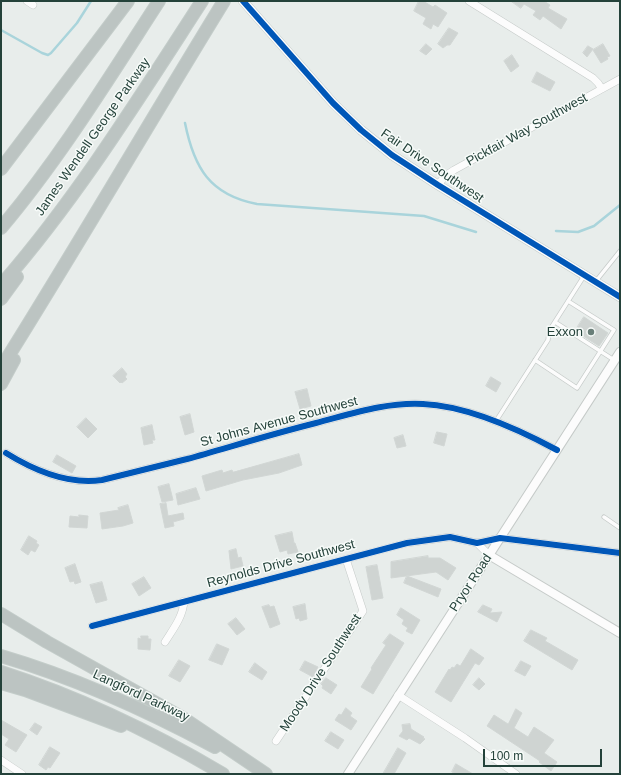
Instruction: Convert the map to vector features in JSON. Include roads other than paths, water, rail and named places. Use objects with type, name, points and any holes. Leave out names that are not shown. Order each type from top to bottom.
[{"type":"highway","points":[[1,169],[128,1]]},
{"type":"highway","name":"James Wendell George Parkway","points":[[1,228],[44,172],[105,84],[159,1]]},
{"type":"highway","name":"James Wendell George Parkway","points":[[1,285],[42,235],[79,185],[202,1]]},
{"type":"highway","points":[[1,368],[59,276],[224,1]]},
{"type":"highway","points":[[1,162],[26,135]]},
{"type":"highway","points":[[1,299],[79,185]]},
{"type":"highway","points":[[1,384],[59,276]]},
{"type":"highway","points":[[1,614],[40,639],[183,718],[265,774]]},
{"type":"highway","name":"Langford Parkway","points":[[1,656],[63,676],[125,702],[178,727],[265,774]]},
{"type":"highway","points":[[1,672],[68,695],[111,714],[177,747],[223,774]]},
{"type":"highway","points":[[1,683],[25,690],[177,747]]},
{"type":"main road","name":"Fair Drive Southwest","points":[[246,4],[332,103],[361,130],[392,155],[584,275],[618,294]]},
{"type":"street","points":[[469,1],[593,78],[602,89]]},
{"type":"street","name":"Pickfair Way Southwest","points":[[438,185],[445,176],[454,170],[620,79]]},
{"type":"street","name":"Pryor Road","points":[[348,774],[620,352]]},
{"type":"street","name":"St Johns Avenue Southwest","points":[[6,453],[21,463],[43,472],[69,480],[89,482],[186,459],[272,434],[380,407],[401,404],[423,404],[448,407],[471,413],[533,437],[557,450]]},
{"type":"street","name":"Reynolds Drive Southwest","points":[[92,626],[407,543],[450,537],[477,543]]},
{"type":"street","points":[[477,543],[500,538],[620,553]]},
{"type":"street","points":[[477,543],[489,555],[620,633]]},
{"type":"street","name":"Moody Drive Southwest","points":[[276,741],[363,611],[346,559]]},
{"type":"street","points":[[165,642],[181,616],[184,609],[184,601]]},
{"type":"street","points":[[398,695],[465,738],[516,774]]},
{"type":"street","points":[[1,760],[22,774]]},
{"type":"lane","points":[[596,282],[620,251]]},
{"type":"lane","points":[[496,422],[548,340],[549,330],[584,275]]},
{"type":"lane","points":[[535,360],[577,388],[614,330],[568,301]]},
{"type":"lane","points":[[555,322],[615,360]]},
{"type":"lane","points":[[604,517],[620,528]]},
{"type":"waterway","points":[[1,30],[48,55],[77,23],[91,1]]},
{"type":"waterway","points":[[185,123],[193,153],[199,166],[216,186],[227,194],[241,200],[257,204],[424,216],[476,232]]},
{"type":"waterway","points":[[556,231],[578,232],[594,226],[620,205]]},
{"type":"place","name":"Exxon","points":[[591,332]]}]
